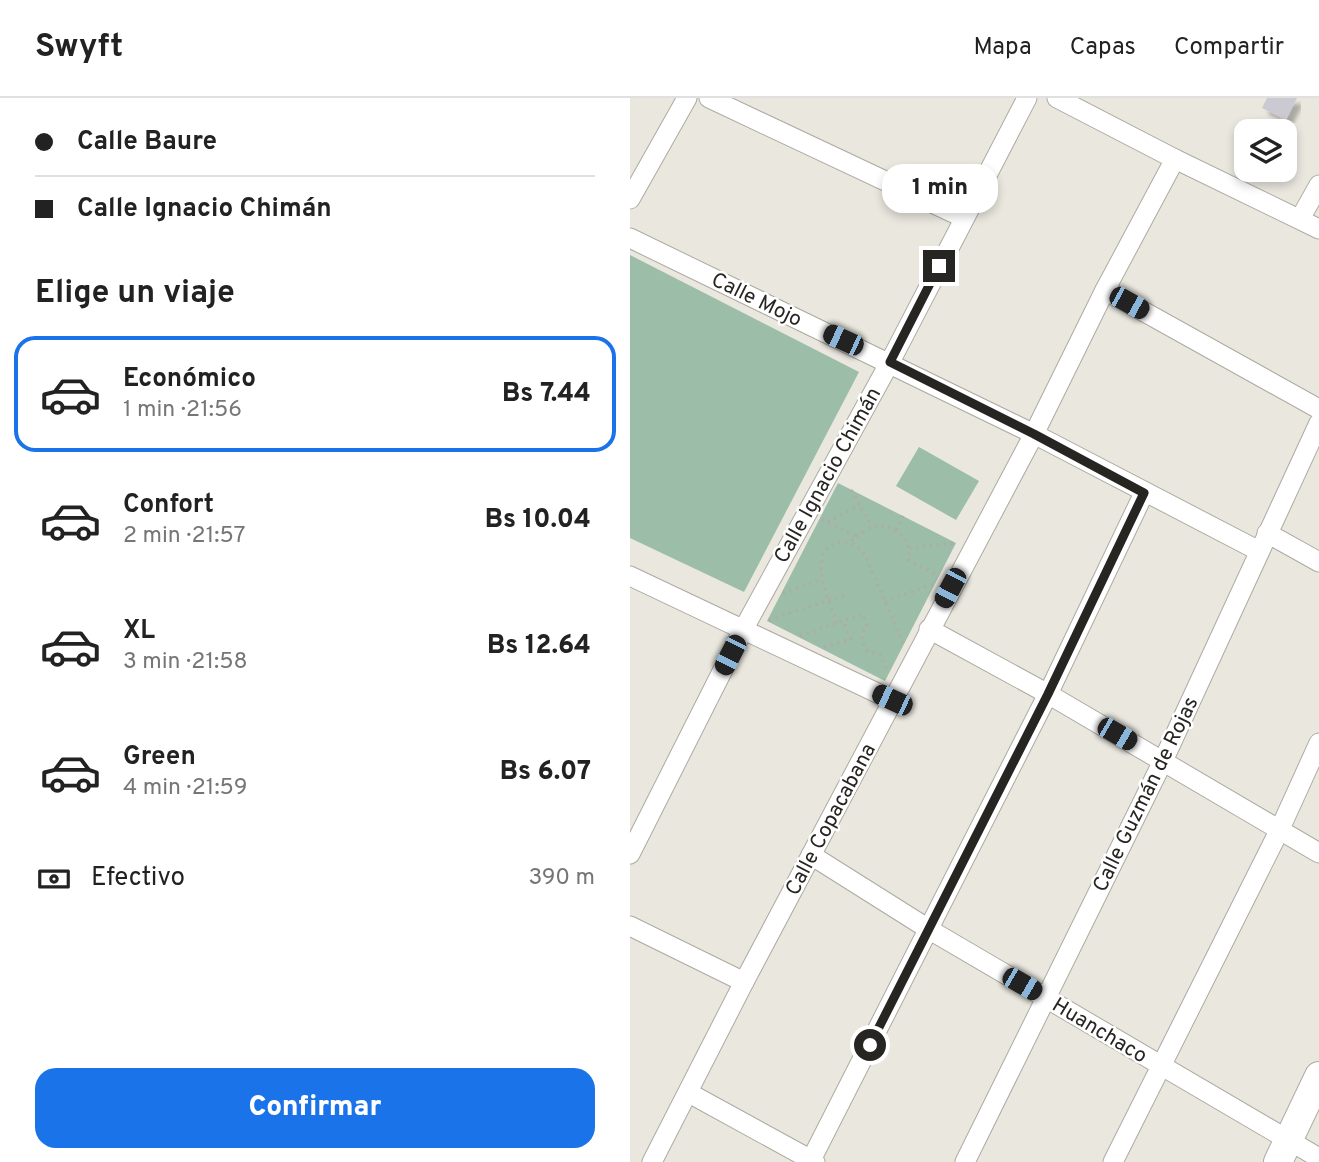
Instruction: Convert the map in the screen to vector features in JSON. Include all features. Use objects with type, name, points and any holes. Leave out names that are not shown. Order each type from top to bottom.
[{"type":"street","points":[[630,199],[687,98]]},
{"type":"street","points":[[709,98],[964,218]]},
{"type":"street","name":"Calle Ignacio Chimán","points":[[630,854],[743,630],[890,362],[1027,98]]},
{"type":"street","points":[[1057,98],[1319,229]]},
{"type":"street","name":"Calle Copacabana","points":[[652,1162],[929,629],[1034,434],[1105,290],[1175,159]]},
{"type":"street","points":[[1300,219],[1319,185]]},
{"type":"street","name":"Calle Mojo","points":[[630,238],[890,362],[1144,493],[1319,562]]},
{"type":"street","points":[[1105,290],[1319,409]]},
{"type":"street","name":"Calle Guzmán de Rojas","points":[[965,1162],[1163,761],[1319,423]]},
{"type":"street","points":[[689,1093],[812,1161],[1048,694],[1144,493]]},
{"type":"street","points":[[630,576],[892,700]]},
{"type":"street","points":[[929,629],[1048,694],[1319,853]]},
{"type":"street","points":[[1114,1162],[1279,831],[1319,743]]},
{"type":"street","name":"Huanchaco","points":[[811,855],[930,930],[1161,1068],[1283,1152],[1319,1158]]},
{"type":"street","points":[[630,926],[744,982]]},
{"type":"street","points":[[1283,1152],[1319,1076]]},
{"type":"path","points":[[851,490],[872,527]]},
{"type":"path","points":[[828,522],[860,505]]},
{"type":"path","points":[[896,530],[903,516]]},
{"type":"path","points":[[820,519],[856,537]]},
{"type":"path","points":[[849,543],[872,527],[896,530],[906,540],[909,548],[908,560],[939,576]]},
{"type":"path","points":[[837,624],[821,580],[821,562],[829,548],[835,544],[849,543],[861,550],[865,556],[904,645]]},
{"type":"path","points":[[909,548],[956,543]]},
{"type":"path","points":[[781,594],[821,580]]},
{"type":"path","points":[[885,602],[936,583]]},
{"type":"path","points":[[767,621],[844,595]]},
{"type":"path","points":[[798,637],[863,614],[867,626],[862,637],[864,646],[868,652],[880,654],[888,674]]},
{"type":"path","points":[[821,648],[851,639],[844,621]]},
{"type":"green space","points":[[630,255],[859,372],[744,592],[630,538]]},
{"type":"green space","points":[[919,447],[979,481],[956,520],[896,486]]},
{"type":"green space","points":[[838,483],[956,543],[885,681],[767,621]]},
{"type":"building","points":[[1267,98],[1297,98],[1286,119],[1262,108]]},
{"type":"route","points":[[870,1045],[1048,694],[1144,493],[890,362],[939,266]]}]
